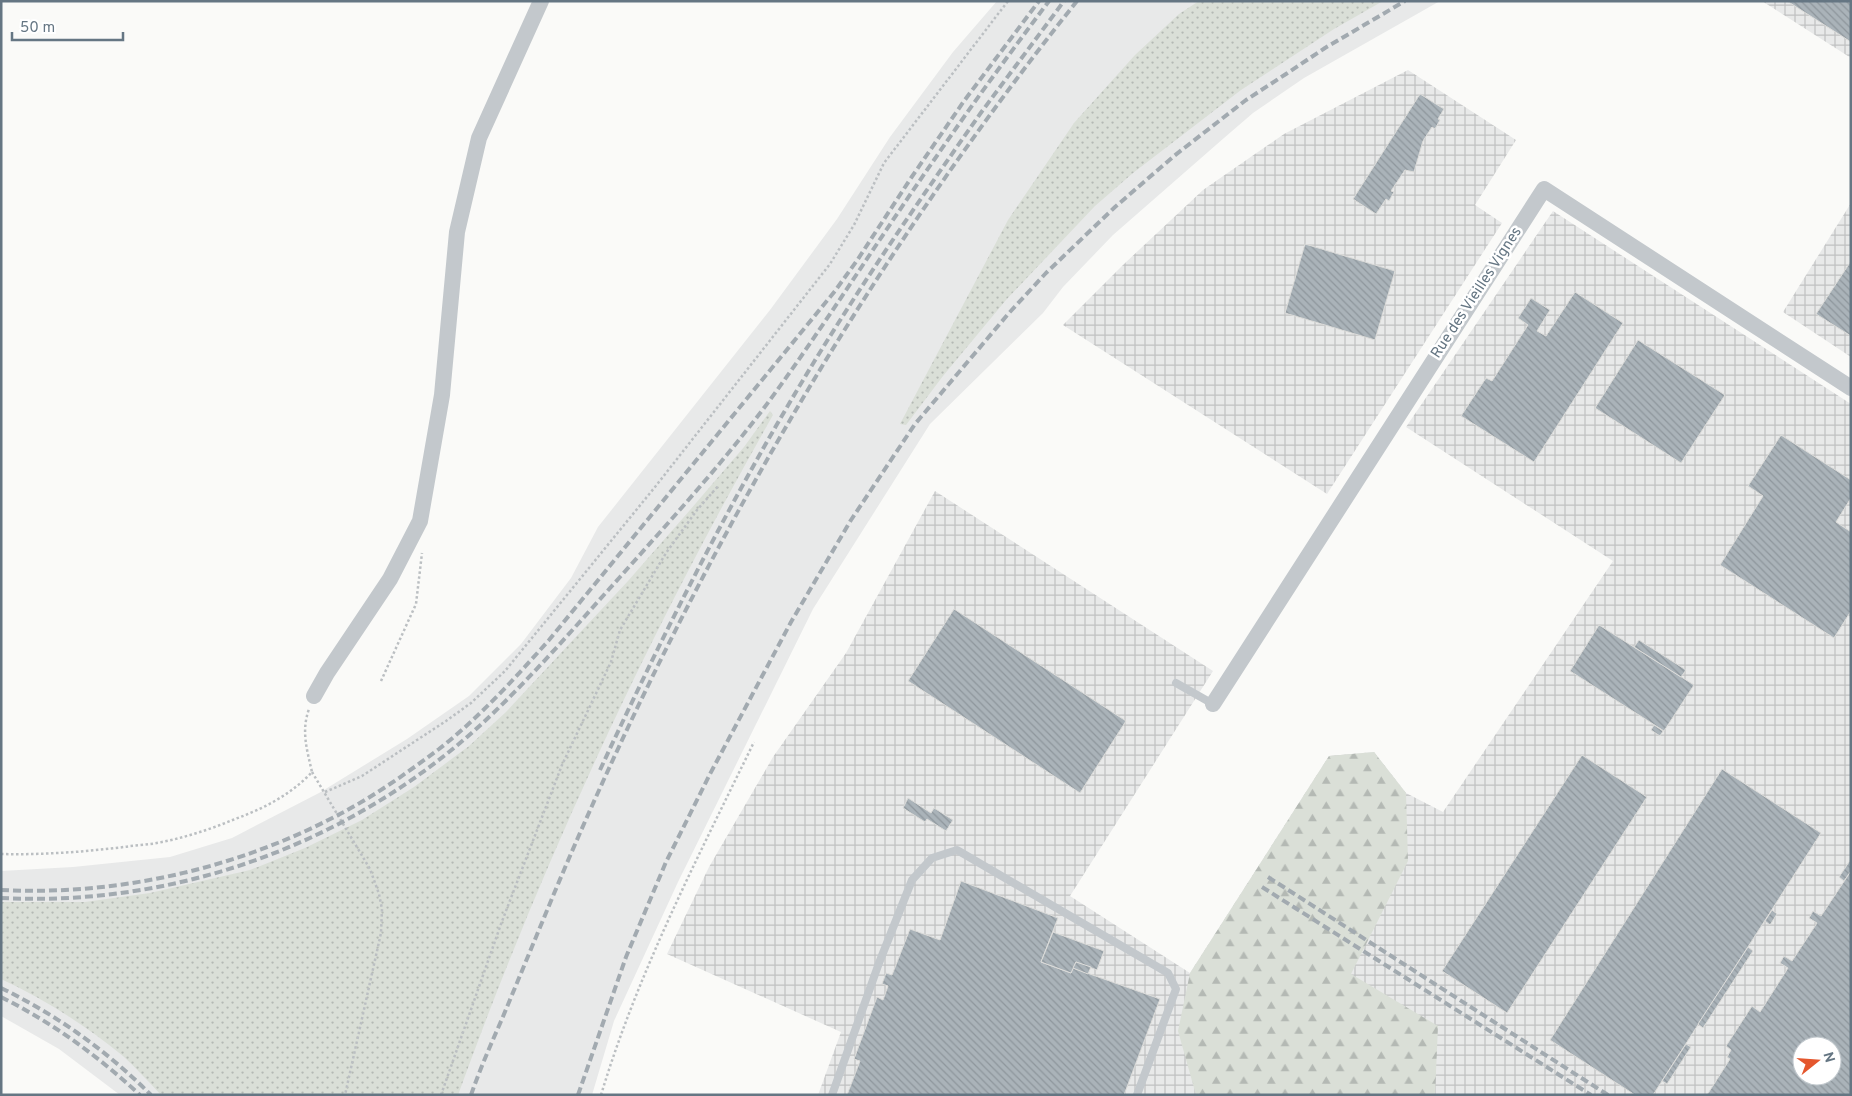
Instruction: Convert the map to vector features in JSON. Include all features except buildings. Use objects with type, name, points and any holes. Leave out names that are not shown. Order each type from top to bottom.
[{"type":"street","points":[[314,696],[327,673],[390,579],[420,521],[442,395],[457,232],[480,138],[541,1]]},
{"type":"street","name":"Rue des Vieilles Vignes","points":[[1213,704],[1544,189],[1851,388]]},
{"type":"lane","points":[[1176,683],[1213,704]]},
{"type":"lane","points":[[832,1095],[879,963],[912,880],[932,858],[957,850],[1168,972],[1176,989],[1137,1095]]},
{"type":"path","points":[[325,792],[362,776],[446,721],[471,703],[505,671],[655,487],[830,264],[854,226],[884,163],[1008,1]]},
{"type":"path","points":[[441,1095],[501,924],[562,765],[611,662],[620,630],[666,553],[697,510],[719,485]]},
{"type":"path","points":[[381,681],[416,604],[422,551]]},
{"type":"path","points":[[314,696],[305,722],[306,745],[312,772],[370,869],[382,909],[381,933],[345,1095]]},
{"type":"path","points":[[601,1095],[614,1055],[656,946],[754,742]]},
{"type":"path","points":[[1,854],[96,850],[160,842],[206,830],[269,804],[285,795],[305,780],[312,772]]},
{"type":"shaded area","points":[[997,1],[1440,1],[1304,78],[1253,113],[1113,235],[1063,287],[1043,313],[930,424],[813,609],[678,882],[614,1021],[592,1095],[120,1095],[59,1049],[1,1016],[1,871],[73,867],[170,857],[232,838],[319,793],[407,739],[469,696],[521,644],[571,578],[598,527],[770,310],[837,219],[890,137],[953,52]]},
{"type":"shaded area","points":[[1762,1],[1851,1],[1851,58]]},
{"type":"shaded area","points":[[1408,70],[1516,140],[1475,205],[1502,223],[1327,494],[1063,325],[1124,264],[1203,190],[1284,134]]},
{"type":"shaded area","points":[[1851,203],[1851,357],[1783,312]]},
{"type":"shaded area","points":[[1553,211],[1851,404],[1851,1095],[818,1095],[841,1032],[667,954],[709,867],[773,757],[846,653],[935,491],[1213,671],[1070,896],[1190,973],[1329,756],[1374,752],[1406,793],[1443,812],[1613,561],[1406,427]]},
{"type":"green space","points":[[1199,1],[1383,1],[1334,29],[1241,90],[1133,173],[1095,206],[1006,300],[943,376],[906,425],[900,424],[1008,220],[1074,123],[1135,55],[1179,14]]},
{"type":"green space","points":[[770,411],[773,415],[683,580],[641,664],[562,834],[491,1007],[458,1095],[161,1095],[123,1056],[95,1034],[49,1004],[1,979],[1,902],[85,902],[150,893],[250,870],[305,848],[362,820],[414,787],[469,746],[506,712],[628,581],[744,447]]},
{"type":"green space","points":[[1374,752],[1406,793],[1408,861],[1351,974],[1438,1026],[1435,1095],[1196,1095],[1178,1031],[1190,973],[1329,756]]},
{"type":"railway","points":[[1,890],[44,891],[131,883],[217,864],[299,834],[338,815],[390,784],[454,737],[497,697],[549,640],[835,291],[964,101],[1039,1]]},
{"type":"railway","points":[[1,898],[66,898],[130,892],[193,879],[255,861],[314,836],[371,806],[425,771],[475,730],[513,694],[567,636],[683,506],[745,433],[802,354],[962,120],[1049,1]]},
{"type":"railway","points":[[600,770],[701,563],[756,461],[814,362],[874,268],[937,175],[1064,1]]},
{"type":"railway","points":[[471,1095],[553,896],[605,777],[661,659],[720,544],[784,430],[851,319],[922,211],[998,104],[1077,1]]},
{"type":"railway","points":[[578,1095],[626,957],[666,862],[710,774],[791,622],[851,520],[915,424],[1009,313],[1046,273],[1115,207],[1174,156],[1246,100],[1325,48],[1405,1]]},
{"type":"railway","points":[[1268,877],[1608,1095]]},
{"type":"railway","points":[[1262,887],[1591,1095]]},
{"type":"railway","points":[[1,988],[42,1010],[80,1035],[117,1064],[151,1095]]},
{"type":"railway","points":[[1,997],[57,1029],[108,1067],[140,1095]]}]
